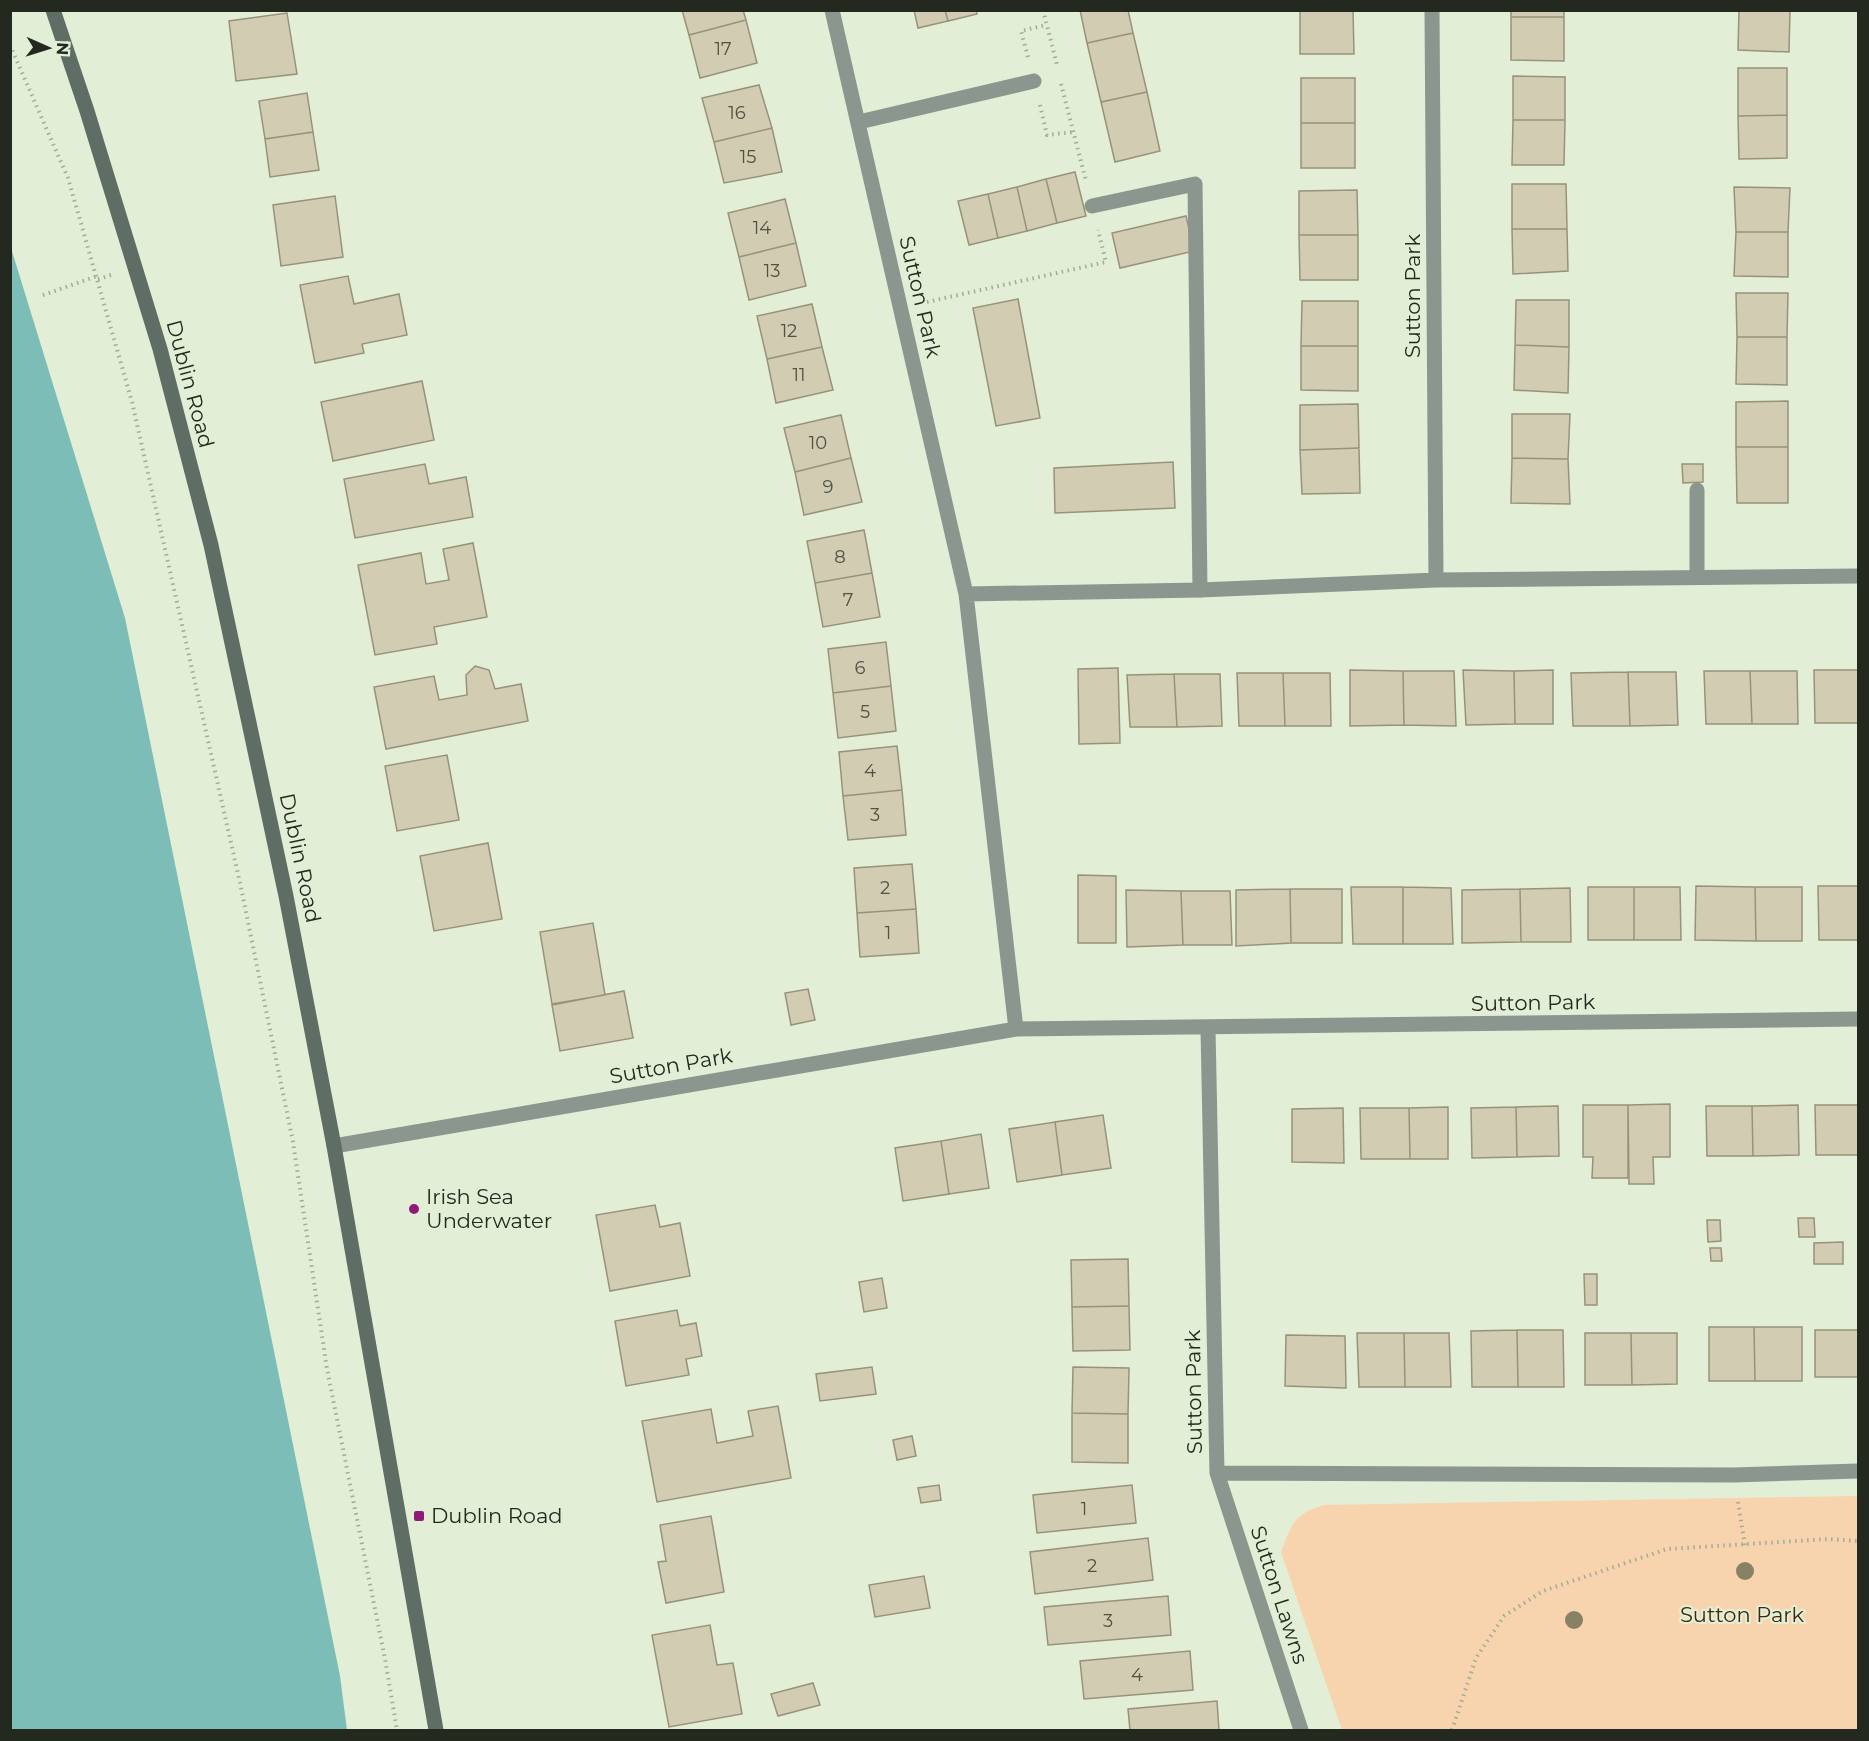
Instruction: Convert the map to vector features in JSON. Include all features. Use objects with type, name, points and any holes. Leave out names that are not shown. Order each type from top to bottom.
[{"type":"main road","name":"Dublin Road","points":[[53,10],[87,111],[160,349],[208,533],[280,864],[334,1146],[436,1731]]},
{"type":"street","name":"Sutton Park","points":[[832,10],[966,594],[1016,1029]]},
{"type":"street","name":"Sutton Park","points":[[1432,10],[1436,580]]},
{"type":"street","points":[[859,122],[1034,81]]},
{"type":"street","points":[[1092,206],[1195,184],[1200,590]]},
{"type":"street","points":[[1697,490],[1697,577]]},
{"type":"street","points":[[966,594],[1200,590],[1436,580],[1858,576]]},
{"type":"street","name":"Sutton Park","points":[[334,1146],[1016,1029],[1208,1029],[1858,1019]]},
{"type":"street","name":"Sutton Park","points":[[1208,1029],[1217,1473],[1734,1475],[1858,1471]]},
{"type":"street","name":"Sutton Lawns","points":[[1217,1473],[1301,1731]]},
{"type":"path","points":[[1043,10],[1057,68]]},
{"type":"path","points":[[10,45],[68,178],[132,402],[245,905],[292,1142],[327,1369],[385,1659],[397,1731]]},
{"type":"path","points":[[901,308],[1106,262],[1060,78]]},
{"type":"path","points":[[43,295],[97,276]]},
{"type":"path","points":[[1734,1475],[1745,1546]]},
{"type":"path","points":[[1452,1731],[1476,1658],[1504,1616],[1543,1591],[1667,1549],[1745,1546],[1829,1539],[1858,1541]]},
{"type":"green space","name":"Sutton Park","points":[[1858,1496],[1858,1730],[1342,1730],[1281,1552],[1295,1521],[1306,1512],[1324,1505]]},
{"type":"water","points":[[11,248],[125,618],[340,1676],[347,1730],[11,1730]]},
{"type":"building","points":[[682,10],[743,10],[746,20],[689,35]]},
{"type":"building","points":[[914,10],[945,10],[948,21],[918,28]]},
{"type":"building","points":[[945,10],[976,10],[977,14],[948,21]]},
{"type":"building","points":[[1080,10],[1128,10],[1133,33],[1087,43]]},
{"type":"building","points":[[1300,10],[1353,10],[1354,54],[1300,54]]},
{"type":"building","points":[[1511,10],[1564,10],[1564,17],[1511,17]]},
{"type":"building","points":[[1739,10],[1790,10],[1789,52],[1738,50]]},
{"type":"building","points":[[287,13],[297,74],[236,81],[229,21]]},
{"type":"building","points":[[1511,17],[1564,17],[1564,61],[1511,60]]},
{"type":"building","points":[[746,20],[757,63],[700,78],[689,35]]},
{"type":"building","points":[[1133,33],[1147,92],[1101,102],[1087,43]]},
{"type":"building","points":[[1738,68],[1787,68],[1787,115],[1738,116]]},
{"type":"building","points":[[1513,76],[1565,77],[1565,120],[1513,120]]},
{"type":"building","points":[[1301,78],[1355,78],[1355,123],[1301,123]]},
{"type":"building","points":[[759,85],[772,128],[714,142],[702,98]]},
{"type":"building","points":[[1147,92],[1160,151],[1115,162],[1101,102]]},
{"type":"building","points":[[307,93],[313,132],[265,139],[259,101]]},
{"type":"building","points":[[1787,115],[1787,158],[1739,159],[1738,116]]},
{"type":"building","points":[[1513,120],[1565,120],[1564,165],[1512,165]]},
{"type":"building","points":[[1301,123],[1355,123],[1355,168],[1301,168]]},
{"type":"building","points":[[772,128],[782,172],[724,183],[714,142]]},
{"type":"building","points":[[313,132],[319,170],[270,177],[265,139]]},
{"type":"building","points":[[1075,172],[1086,216],[1057,223],[1046,179]]},
{"type":"building","points":[[1046,179],[1057,223],[1027,231],[1017,187]]},
{"type":"building","points":[[1512,184],[1566,184],[1567,229],[1512,229]]},
{"type":"building","points":[[1017,187],[1027,231],[998,238],[988,194]]},
{"type":"building","points":[[1734,187],[1790,188],[1788,232],[1736,232]]},
{"type":"building","points":[[1357,190],[1358,235],[1299,235],[1299,191]]},
{"type":"building","points":[[988,194],[998,238],[969,245],[958,201]]},
{"type":"building","points":[[335,196],[343,257],[281,266],[273,205]]},
{"type":"building","points":[[785,199],[796,243],[739,257],[728,213]]},
{"type":"building","points":[[1186,216],[1194,251],[1120,268],[1112,233]]},
{"type":"building","points":[[1512,229],[1567,229],[1568,271],[1513,274]]},
{"type":"building","points":[[1736,232],[1788,232],[1788,277],[1734,276]]},
{"type":"building","points":[[1299,235],[1358,235],[1358,280],[1300,280]]},
{"type":"building","points":[[796,243],[806,286],[749,300],[739,257]]},
{"type":"building","points":[[348,276],[354,304],[399,294],[407,335],[362,344],[364,353],[315,363],[300,285]]},
{"type":"building","points":[[1736,293],[1788,293],[1787,337],[1737,337]]},
{"type":"building","points":[[1018,299],[1040,418],[996,426],[973,308]]},
{"type":"building","points":[[1516,300],[1569,300],[1569,347],[1515,345]]},
{"type":"building","points":[[1302,301],[1358,301],[1358,346],[1301,346]]},
{"type":"building","points":[[812,304],[822,347],[767,359],[757,316]]},
{"type":"building","points":[[1737,337],[1787,337],[1787,385],[1736,384]]},
{"type":"building","points":[[1515,345],[1569,347],[1568,393],[1514,390]]},
{"type":"building","points":[[1301,346],[1358,346],[1358,391],[1301,390]]},
{"type":"building","points":[[822,347],[833,390],[776,403],[767,359]]},
{"type":"building","points":[[422,381],[434,440],[333,461],[321,402]]},
{"type":"building","points":[[1788,401],[1788,447],[1736,447],[1736,402]]},
{"type":"building","points":[[1358,404],[1359,448],[1300,450],[1300,405]]},
{"type":"building","points":[[1512,414],[1570,414],[1568,459],[1512,458]]},
{"type":"building","points":[[841,415],[851,458],[795,472],[784,428]]},
{"type":"building","points":[[1736,447],[1788,447],[1788,503],[1737,503]]},
{"type":"building","points":[[1359,448],[1360,493],[1302,494],[1300,450]]},
{"type":"building","points":[[851,458],[862,502],[804,515],[795,472]]},
{"type":"building","points":[[1512,458],[1568,459],[1570,504],[1511,503]]},
{"type":"building","points":[[1173,462],[1175,508],[1055,513],[1054,468]]},
{"type":"building","points":[[425,464],[429,484],[466,477],[473,517],[355,538],[344,479]]},
{"type":"building","points":[[1682,464],[1703,464],[1703,482],[1683,483]]},
{"type":"building","points":[[864,530],[872,573],[815,583],[807,541]]},
{"type":"building","points":[[473,543],[487,617],[434,627],[437,644],[375,655],[358,565],[421,553],[426,584],[449,580],[443,549]]},
{"type":"building","points":[[872,573],[880,617],[823,627],[815,583]]},
{"type":"building","points":[[886,642],[891,686],[833,693],[828,649]]},
{"type":"building","points":[[475,666],[489,670],[495,689],[521,684],[528,721],[386,749],[374,687],[434,676],[439,700],[467,695],[466,675]]},
{"type":"building","points":[[1118,668],[1120,743],[1079,744],[1078,669]]},
{"type":"building","points":[[1350,670],[1403,671],[1404,725],[1350,726]]},
{"type":"building","points":[[1463,670],[1514,671],[1515,724],[1466,725]]},
{"type":"building","points":[[1553,670],[1553,724],[1515,724],[1514,671]]},
{"type":"building","points":[[1814,670],[1858,670],[1858,723],[1815,723]]},
{"type":"building","points":[[1403,671],[1454,671],[1456,726],[1404,725]]},
{"type":"building","points":[[1704,671],[1750,671],[1752,724],[1706,724]]},
{"type":"building","points":[[1750,671],[1797,671],[1798,724],[1752,724]]},
{"type":"building","points":[[1628,672],[1676,672],[1678,725],[1630,726]]},
{"type":"building","points":[[1628,672],[1630,726],[1573,726],[1571,673]]},
{"type":"building","points":[[1237,673],[1283,673],[1285,726],[1239,726]]},
{"type":"building","points":[[1283,673],[1330,673],[1331,726],[1285,726]]},
{"type":"building","points":[[1174,674],[1177,727],[1130,727],[1127,675]]},
{"type":"building","points":[[1174,674],[1220,674],[1222,726],[1177,727]]},
{"type":"building","points":[[891,686],[896,731],[838,738],[833,693]]},
{"type":"building","points":[[897,746],[902,790],[843,796],[839,752]]},
{"type":"building","points":[[447,755],[459,820],[397,831],[385,766]]},
{"type":"building","points":[[902,790],[906,835],[848,840],[843,796]]},
{"type":"building","points":[[488,843],[502,919],[434,931],[420,856]]},
{"type":"building","points":[[912,864],[916,909],[857,913],[854,868]]},
{"type":"building","points":[[1078,875],[1116,876],[1116,943],[1078,943]]},
{"type":"building","points":[[1696,886],[1755,887],[1756,941],[1695,940]]},
{"type":"building","points":[[1818,886],[1858,886],[1858,940],[1819,940]]},
{"type":"building","points":[[1351,887],[1403,887],[1403,944],[1353,944]]},
{"type":"building","points":[[1403,887],[1451,888],[1453,944],[1403,944]]},
{"type":"building","points":[[1588,887],[1634,887],[1634,940],[1588,940]]},
{"type":"building","points":[[1634,887],[1680,887],[1681,940],[1634,940]]},
{"type":"building","points":[[1755,887],[1802,887],[1802,941],[1756,941]]},
{"type":"building","points":[[1570,888],[1571,942],[1521,942],[1520,889]]},
{"type":"building","points":[[1290,889],[1291,943],[1236,946],[1236,890]]},
{"type":"building","points":[[1290,889],[1342,889],[1342,943],[1291,943]]},
{"type":"building","points":[[1520,889],[1521,942],[1462,943],[1462,890]]},
{"type":"building","points":[[1126,890],[1181,891],[1183,945],[1127,947]]},
{"type":"building","points":[[1181,891],[1230,891],[1232,945],[1183,945]]},
{"type":"building","points":[[916,909],[919,953],[860,957],[857,913]]},
{"type":"building","points":[[593,923],[605,995],[552,1004],[540,932]]},
{"type":"building","points":[[808,989],[815,1020],[791,1025],[785,993]]},
{"type":"building","points":[[624,991],[633,1038],[560,1051],[552,1005]]},
{"type":"building","points":[[1670,1104],[1670,1157],[1653,1157],[1654,1184],[1629,1184],[1628,1105]]},
{"type":"building","points":[[1583,1105],[1628,1105],[1628,1178],[1592,1178],[1593,1157],[1583,1157]]},
{"type":"building","points":[[1798,1105],[1799,1155],[1753,1156],[1752,1106]]},
{"type":"building","points":[[1815,1105],[1858,1105],[1858,1155],[1816,1155]]},
{"type":"building","points":[[1558,1106],[1559,1156],[1517,1157],[1516,1107]]},
{"type":"building","points":[[1706,1106],[1752,1106],[1753,1156],[1707,1156]]},
{"type":"building","points":[[1448,1107],[1448,1159],[1410,1159],[1409,1108]]},
{"type":"building","points":[[1516,1107],[1517,1157],[1472,1158],[1471,1108]]},
{"type":"building","points":[[1343,1108],[1344,1163],[1292,1162],[1292,1109]]},
{"type":"building","points":[[1360,1108],[1409,1108],[1410,1159],[1361,1159]]},
{"type":"building","points":[[1103,1115],[1111,1168],[1062,1175],[1055,1122]]},
{"type":"building","points":[[1055,1122],[1062,1175],[1017,1182],[1009,1129]]},
{"type":"building","points":[[981,1134],[989,1188],[949,1194],[941,1141]]},
{"type":"building","points":[[941,1141],[949,1194],[903,1201],[895,1148]]},
{"type":"building","points":[[655,1205],[660,1227],[680,1223],[690,1276],[610,1291],[596,1215]]},
{"type":"building","points":[[1798,1218],[1814,1218],[1815,1237],[1799,1237]]},
{"type":"building","points":[[1707,1220],[1720,1220],[1721,1241],[1708,1242]]},
{"type":"building","points":[[1843,1242],[1843,1264],[1814,1264],[1814,1243]]},
{"type":"building","points":[[1710,1248],[1721,1248],[1722,1261],[1711,1261]]},
{"type":"building","points":[[1128,1259],[1129,1306],[1072,1307],[1071,1260]]},
{"type":"building","points":[[1584,1274],[1597,1274],[1597,1305],[1585,1305]]},
{"type":"building","points":[[882,1278],[887,1308],[864,1312],[859,1282]]},
{"type":"building","points":[[1129,1306],[1130,1350],[1073,1351],[1072,1307]]},
{"type":"building","points":[[677,1310],[680,1326],[696,1323],[702,1356],[686,1359],[689,1375],[626,1386],[615,1321]]},
{"type":"building","points":[[1709,1327],[1754,1327],[1755,1381],[1709,1381]]},
{"type":"building","points":[[1754,1327],[1802,1327],[1802,1381],[1755,1381]]},
{"type":"building","points":[[1517,1330],[1518,1387],[1472,1387],[1471,1331]]},
{"type":"building","points":[[1517,1330],[1563,1330],[1564,1387],[1518,1387]]},
{"type":"building","points":[[1815,1330],[1858,1330],[1858,1377],[1815,1377]]},
{"type":"building","points":[[1357,1333],[1404,1333],[1405,1387],[1359,1387]]},
{"type":"building","points":[[1404,1333],[1449,1333],[1451,1387],[1405,1387]]},
{"type":"building","points":[[1585,1333],[1631,1333],[1632,1385],[1585,1385]]},
{"type":"building","points":[[1631,1333],[1677,1333],[1677,1384],[1632,1385]]},
{"type":"building","points":[[1286,1335],[1345,1336],[1346,1388],[1285,1386]]},
{"type":"building","points":[[872,1367],[876,1394],[820,1401],[816,1374]]},
{"type":"building","points":[[1073,1367],[1129,1368],[1128,1414],[1072,1413]]},
{"type":"building","points":[[778,1406],[791,1478],[657,1502],[642,1421],[711,1409],[717,1443],[753,1436],[748,1411]]},
{"type":"building","points":[[1072,1413],[1128,1414],[1128,1463],[1072,1462]]},
{"type":"building","points":[[912,1436],[916,1456],[897,1460],[893,1440]]},
{"type":"building","points":[[939,1485],[941,1500],[921,1503],[918,1488]]},
{"type":"building","points":[[1132,1485],[1136,1523],[1037,1533],[1033,1495]]},
{"type":"building","points":[[711,1516],[724,1592],[666,1603],[658,1562],[666,1561],[660,1525]]},
{"type":"building","points":[[1148,1538],[1153,1580],[1035,1594],[1030,1552]]},
{"type":"building","points":[[924,1576],[930,1608],[875,1617],[869,1585]]},
{"type":"building","points":[[1168,1596],[1171,1635],[1048,1645],[1044,1607]]},
{"type":"building","points":[[710,1625],[717,1665],[733,1663],[742,1714],[669,1727],[652,1635]]},
{"type":"building","points":[[1190,1651],[1193,1690],[1084,1699],[1080,1661]]},
{"type":"building","points":[[813,1683],[820,1705],[778,1716],[771,1694]]},
{"type":"building","points":[[1217,1701],[1219,1730],[1130,1730],[1128,1709]]},
{"type":"place","name":"Irish Sea Underwater","points":[[414,1209]]},
{"type":"place","name":"Dublin Road","points":[[419,1516]]}]
